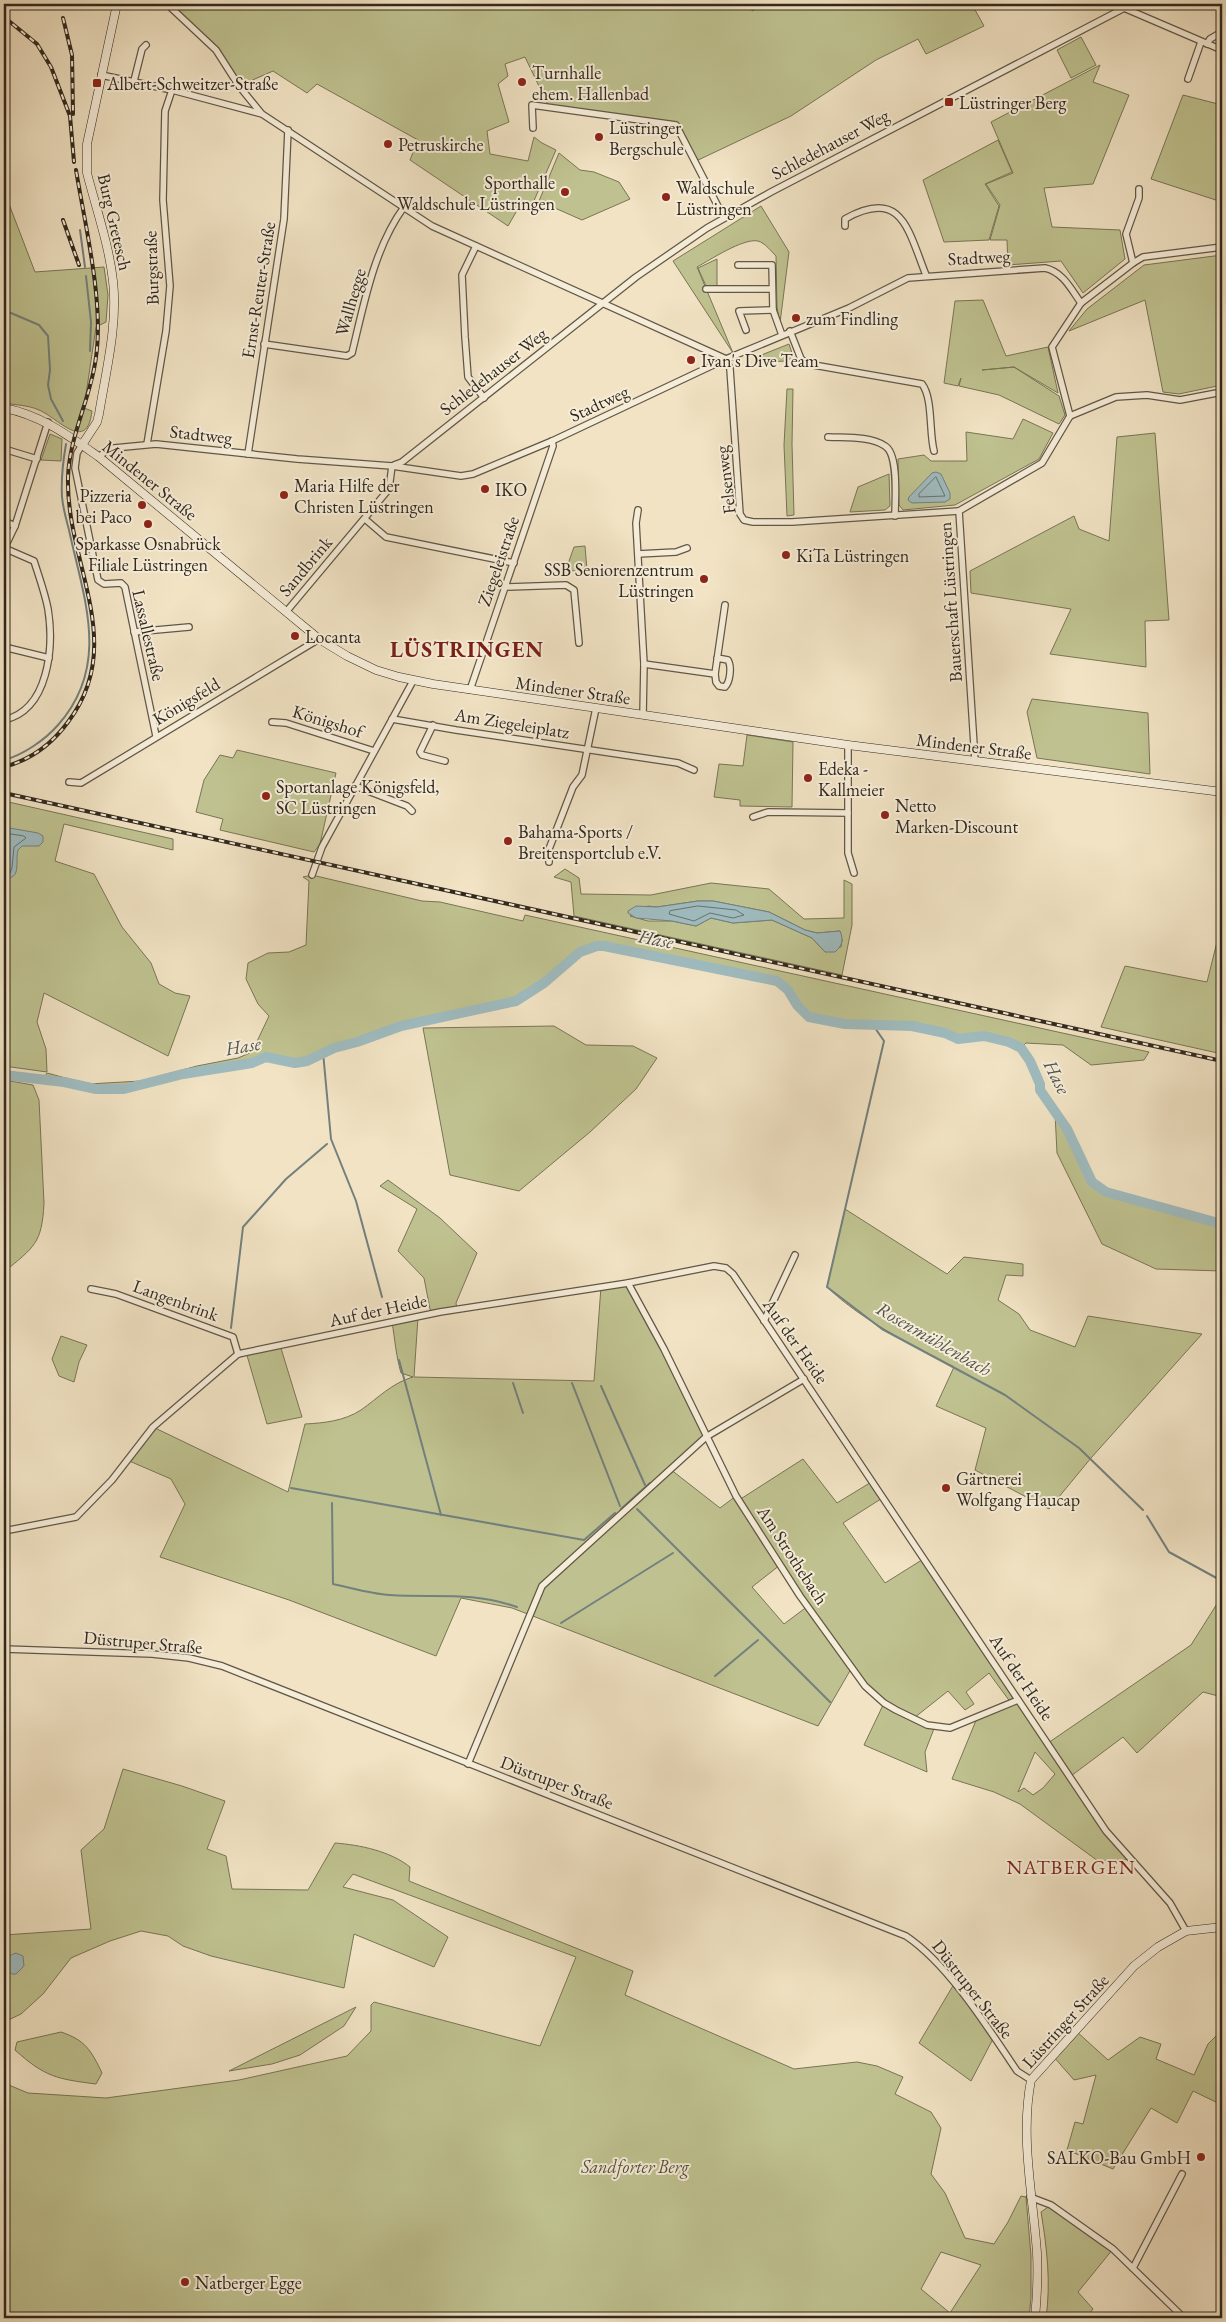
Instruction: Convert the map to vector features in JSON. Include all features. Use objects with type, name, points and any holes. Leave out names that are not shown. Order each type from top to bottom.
[{"type":"main road","name":"Burg Gretesch","points":[[82,445],[97,422],[99,414],[113,319],[111,268],[87,165],[90,130],[117,4]]},
{"type":"main road","name":"Mindener Straße","points":[[4,408],[29,414],[48,422],[82,445],[319,638],[347,656],[376,670],[413,681],[848,745],[1222,792]]},
{"type":"main road","name":"Lüstringer Straße","points":[[1036,2318],[1037,2253],[1030,2197],[1027,2099],[1031,2080],[1134,1966],[1158,1947],[1186,1931],[1222,1927]]},
{"type":"street","points":[[167,4],[216,50],[240,86],[262,114]]},
{"type":"street","name":"Schledehauser Weg","points":[[392,466],[402,462],[601,304],[669,253],[724,218],[1132,4]]},
{"type":"street","points":[[1124,8],[1222,50]]},
{"type":"street","points":[[1188,79],[1204,43],[1222,32]]},
{"type":"street","points":[[134,81],[142,49],[146,45]]},
{"type":"street","points":[[101,75],[172,90],[262,114],[432,226],[726,359]]},
{"type":"street","name":"Burgstraße","points":[[147,444],[166,331],[170,286],[163,200],[166,110],[172,90]]},
{"type":"street","points":[[534,128],[532,105],[676,126],[724,218]]},
{"type":"street","name":"Ernst-Reuter-Straße","points":[[248,454],[284,219],[288,130]]},
{"type":"street","points":[[1133,262],[1126,234],[1139,198],[1139,189]]},
{"type":"street","points":[[845,226],[845,219],[863,210],[878,206],[891,210],[902,219],[926,275]]},
{"type":"street","name":"Wallhegge","points":[[264,344],[347,356],[352,353],[378,259],[391,225],[404,207]]},
{"type":"street","points":[[476,246],[462,275],[465,337],[468,377],[484,398]]},
{"type":"street","points":[[1222,247],[1143,257],[1133,262],[1081,303],[1052,347],[1070,416],[1116,398],[1147,395],[1180,400],[1222,392]]},
{"type":"street","points":[[738,265],[772,265],[773,310],[782,335]]},
{"type":"street","name":"Stadtweg","points":[[99,457],[108,449],[147,444],[392,466],[461,476],[473,474],[552,441],[726,359],[849,308],[908,278],[926,275],[1045,268],[1055,270],[1064,278],[1081,303]]},
{"type":"street","points":[[706,289],[772,288]]},
{"type":"street","points":[[746,330],[740,311],[773,310]]},
{"type":"street","points":[[790,331],[801,359],[808,364],[922,384],[928,391],[931,439],[934,451]]},
{"type":"street","name":"Felsenweg","points":[[726,359],[730,368],[740,514],[744,520],[753,522],[792,522],[959,511]]},
{"type":"street","name":"Bauerschaft Lüstringen","points":[[975,762],[959,511],[1042,463],[1070,416]]},
{"type":"street","points":[[4,720],[13,718],[27,708],[44,679],[49,658],[48,610],[34,561],[4,549],[16,526],[48,422]]},
{"type":"street","points":[[828,437],[870,440],[887,446],[894,458],[895,516]]},
{"type":"street","name":"Ziegeleistraße","points":[[470,690],[553,446],[552,441]]},
{"type":"street","name":"Lassallestraße","points":[[82,445],[77,452],[75,468],[98,580],[104,584],[121,583],[125,587],[156,736]]},
{"type":"street","points":[[4,449],[37,459]]},
{"type":"street","name":"Sandbrink","points":[[286,612],[389,489],[392,466]]},
{"type":"street","points":[[638,510],[636,522],[644,664],[643,714]]},
{"type":"street","points":[[365,519],[386,537],[514,563]]},
{"type":"street","points":[[4,522],[16,526]]},
{"type":"street","points":[[638,554],[676,552],[687,548]]},
{"type":"street","points":[[505,587],[566,585],[574,590],[579,643]]},
{"type":"street","points":[[717,658],[728,660],[731,664],[728,684],[725,687],[719,686],[716,682],[715,674],[717,658],[725,605]]},
{"type":"street","points":[[134,632],[189,627]]},
{"type":"street","name":"Königsfeld","points":[[68,782],[81,784],[156,736],[319,638]]},
{"type":"street","points":[[4,647],[49,658]]},
{"type":"street","points":[[644,664],[715,674]]},
{"type":"street","points":[[312,875],[322,847],[413,681]]},
{"type":"street","points":[[548,862],[549,850],[573,787],[582,776],[596,708]]},
{"type":"street","name":"Am Ziegeleiplatz","points":[[392,718],[678,763],[694,770]]},
{"type":"street","name":"Königshof","points":[[272,722],[286,722],[374,751]]},
{"type":"street","name":"Am Ziegeleiplatz","points":[[432,725],[420,752],[422,755],[445,761]]},
{"type":"street","points":[[848,745],[848,853],[854,873]]},
{"type":"street","points":[[356,786],[407,806],[412,810]]},
{"type":"street","points":[[753,817],[768,812],[848,813]]},
{"type":"street","points":[[764,1321],[794,1255]]},
{"type":"street","name":"Auf der Heide","points":[[4,1531],[76,1517],[112,1480],[154,1427],[238,1354],[440,1312],[628,1283],[714,1266],[726,1268],[733,1274],[804,1379],[1106,1831],[1170,1903],[1186,1931]]},
{"type":"street","name":"Am Strothebach","points":[[628,1283],[664,1349],[736,1496],[800,1596],[865,1686],[884,1703],[927,1724],[950,1728],[1018,1700]]},
{"type":"street","name":"Langenbrink","points":[[91,1289],[116,1294],[233,1337],[238,1354]]},
{"type":"street","points":[[468,1764],[542,1586],[706,1437],[804,1379]]},
{"type":"street","name":"Düstruper Straße","points":[[4,1649],[152,1654],[190,1658],[222,1666],[906,1936],[920,1945],[948,1977],[1017,2071],[1031,2080]]},
{"type":"street","points":[[1133,2268],[1182,2174]]},
{"type":"street","points":[[1030,2197],[1052,2205],[1113,2249],[1184,2318]]},
{"type":"green space","points":[[167,4],[750,4],[752,11],[764,4],[981,4],[974,8],[984,26],[926,54],[918,39],[876,60],[791,116],[694,162],[678,123],[548,105],[525,57],[505,64],[508,76],[498,84],[509,122],[487,131],[490,154],[528,161],[534,137],[556,150],[533,203],[519,207],[508,226],[410,160],[418,140],[317,84],[307,93],[273,71],[239,86],[216,50]]},
{"type":"green space","points":[[1081,37],[1096,65],[1071,78],[1057,50]]},
{"type":"green space","points":[[1100,65],[1093,82],[1129,95],[1093,184],[1044,188],[1052,227],[1120,230],[1125,259],[1083,293],[1061,261],[1008,265],[1007,240],[990,240],[1000,205],[986,184],[1013,173],[991,122]]},
{"type":"green space","points":[[1183,95],[1222,105],[1222,202],[1151,179]]},
{"type":"green space","points":[[998,140],[1012,172],[985,184],[999,206],[989,240],[944,242],[923,180]]},
{"type":"green space","points":[[559,153],[580,170],[594,172],[619,182],[630,199],[582,220],[539,201]]},
{"type":"green space","points":[[4,191],[35,272],[104,267],[108,295],[106,322],[96,327],[84,408],[92,411],[89,424],[84,430],[78,432],[71,430],[35,408],[4,403]]},
{"type":"green space","points":[[761,206],[789,252],[780,323],[777,307],[776,256],[763,243],[752,241],[744,243],[697,267],[733,353],[673,261]]},
{"type":"green space","points":[[1222,255],[1222,385],[1179,394],[1163,392],[1145,300],[1069,331],[1087,309],[1144,265]]},
{"type":"green space","points":[[717,259],[717,286],[706,286],[698,268]]},
{"type":"green space","points":[[983,300],[1006,356],[1048,347],[1058,393],[1014,367],[1059,396],[1065,415],[1059,424],[999,395],[959,386],[961,378],[958,386],[944,383],[955,301]]},
{"type":"green space","points":[[789,344],[793,356],[787,361],[761,362],[759,356]]},
{"type":"green space","points":[[787,389],[793,389],[794,515],[787,516],[784,445]]},
{"type":"green space","points":[[1023,419],[1053,433],[1039,459],[955,505],[903,510],[899,505],[898,459],[924,455],[931,461],[967,461],[966,432],[1013,439]]},
{"type":"green space","points":[[1155,433],[1169,620],[1145,621],[1146,667],[1050,654],[1071,609],[971,593],[970,571],[1074,516],[1079,529],[1109,541],[1117,437]]},
{"type":"green space","points":[[50,434],[62,439],[61,461],[41,460]]},
{"type":"green space","points":[[889,474],[890,506],[885,510],[850,512],[858,487]]},
{"type":"green space","points":[[585,546],[587,570],[569,571],[568,564],[574,547]]},
{"type":"green space","points":[[1032,699],[1148,713],[1150,774],[1037,758],[1027,712]]},
{"type":"green space","points":[[747,735],[793,742],[792,807],[740,806],[740,800],[714,797],[719,764],[743,766]]},
{"type":"green space","name":"Sportanlage Königsfeld, SC Lüstringen","points":[[237,750],[336,773],[320,844],[314,852],[220,830],[223,819],[196,812],[204,780],[220,755],[233,758]]},
{"type":"green space","points":[[4,801],[173,839],[173,850],[64,824],[55,861],[94,874],[122,927],[151,963],[159,984],[175,993],[190,996],[168,1056],[44,993],[37,1022],[46,1049],[47,1072],[4,1066]]},
{"type":"green space","points":[[565,869],[579,878],[581,894],[651,895],[711,883],[769,889],[804,919],[844,918],[844,880],[852,884],[852,925],[842,975],[574,916],[571,882],[554,877]],"holes":[[[698,901],[713,901],[769,912],[805,930],[817,933],[840,931],[841,947],[825,952],[812,938],[772,920],[733,923],[711,918],[696,926],[672,921],[648,921],[630,916],[648,906],[657,907]]]},
{"type":"green space","points":[[312,875],[422,901],[440,902],[523,921],[525,915],[1149,1052],[1144,1060],[1091,1065],[1063,1045],[1026,1043],[1021,1048],[1009,1042],[984,1036],[958,1039],[945,1033],[912,1026],[845,1024],[809,1017],[797,1005],[788,990],[777,981],[597,946],[580,952],[544,983],[518,1000],[401,1026],[334,1048],[307,1061],[295,1063],[266,1057],[252,1063],[183,1074],[124,1089],[96,1089],[43,1079],[47,1073],[88,1084],[141,1081],[197,1066],[238,1058],[252,1052],[269,1016],[258,1004],[246,979],[248,963],[268,953],[289,952],[306,945],[309,881],[303,877]]},
{"type":"green space","points":[[1222,922],[1222,1054],[1101,1027],[1125,966],[1207,982]]},
{"type":"green space","points":[[554,1026],[586,1045],[633,1046],[657,1058],[636,1089],[590,1132],[519,1191],[450,1175],[423,1028]]},
{"type":"green space","points":[[4,1080],[33,1085],[39,1100],[44,1203],[41,1228],[34,1244],[4,1272]]},
{"type":"green space","points":[[1055,1113],[1067,1129],[1092,1182],[1106,1192],[1222,1224],[1222,1271],[1156,1269],[1102,1244],[1057,1153]]},
{"type":"green space","points":[[388,1180],[440,1218],[477,1253],[456,1303],[457,1310],[431,1314],[424,1278],[398,1251],[417,1209],[380,1186]]},
{"type":"green space","points":[[845,1209],[947,1274],[964,1257],[1023,1264],[1023,1276],[1006,1275],[998,1300],[1019,1314],[1030,1330],[1075,1347],[1088,1316],[1202,1334],[1091,1458],[1049,1509],[975,1470],[986,1428],[936,1406],[954,1367],[856,1311],[827,1287]]},
{"type":"green space","points":[[628,1283],[706,1437],[670,1469],[720,1508],[736,1496],[739,1500],[803,1459],[837,1503],[873,1481],[884,1497],[843,1523],[885,1583],[925,1558],[1048,1743],[1191,1645],[1222,1596],[1222,1697],[1203,1692],[1137,1753],[1123,1737],[1071,1776],[1087,1803],[1131,1859],[1098,1861],[1020,1804],[994,1792],[952,1779],[977,1718],[1011,1703],[989,1673],[966,1692],[974,1704],[965,1710],[948,1691],[914,1718],[935,1726],[925,1752],[927,1772],[864,1745],[884,1703],[851,1669],[818,1726],[512,1608],[461,1598],[436,1656],[289,1600],[160,1557],[185,1504],[171,1479],[127,1460],[153,1427],[288,1492],[305,1424],[327,1422],[348,1417],[361,1410],[392,1387],[413,1377],[401,1373],[392,1322],[418,1317],[414,1377],[594,1381],[601,1287]],"holes":[[[780,1565],[808,1606],[784,1624],[752,1587]],[[1035,1752],[1055,1774],[1043,1788],[1033,1795],[1024,1788],[1018,1792]]]},
{"type":"green space","points":[[61,1336],[87,1345],[79,1362],[74,1382],[59,1376],[52,1359]]},
{"type":"green space","points":[[280,1345],[302,1417],[267,1424],[246,1352]]},
{"type":"green space","name":"Sandforter Berg","points":[[123,1769],[182,1786],[225,1801],[207,1849],[226,1856],[232,1889],[308,1890],[335,1843],[374,1850],[402,1861],[410,1867],[409,1881],[633,1971],[625,1995],[794,2069],[857,2062],[877,2066],[903,2077],[895,2094],[931,2112],[941,2128],[931,2174],[945,2193],[965,2238],[994,2244],[1021,2196],[1026,2197],[1031,2256],[1029,2318],[4,2318],[4,2083],[28,2093],[106,2098],[239,2080],[347,2056],[371,2031],[371,2005],[374,2002],[540,2046],[576,1957],[353,1874],[343,1887],[393,1900],[448,1937],[434,1967],[354,1934],[344,1988],[211,1956],[183,1946],[168,1936],[141,1931],[110,1941],[71,1958],[43,1994],[21,2014],[4,2022],[4,1935],[91,1929],[81,1850],[104,1829]],"holes":[[[941,2252],[981,2265],[950,2313],[921,2289]]]},
{"type":"green space","points":[[954,1984],[994,2037],[971,2081],[919,2043]]},
{"type":"green space","points":[[356,2007],[344,2026],[300,2055],[272,2064],[229,2071]]},
{"type":"green space","points":[[1222,2030],[1222,2105],[1193,2091],[1177,2123],[1151,2108],[1113,2169],[1067,2150],[1075,2122],[1083,2124],[1096,2075],[1074,2080],[1053,2056],[1076,2031],[1108,2060],[1140,2037],[1161,2044],[1156,2059],[1194,2075],[1208,2044]]},
{"type":"green space","points":[[61,2032],[82,2042],[91,2052],[102,2073],[96,2084],[52,2075],[35,2066],[15,2050],[17,2042]]},
{"type":"green space","points":[[1051,2205],[1113,2249],[1078,2292],[1093,2309],[1086,2318],[1046,2318],[1048,2265],[1041,2212]]},
{"type":"water","points":[[932,473],[941,474],[950,493],[950,499],[945,502],[912,503],[908,500]]},
{"type":"water","points":[[4,827],[38,833],[43,836],[43,842],[39,846],[22,846],[18,850],[16,873],[10,878],[4,878]]},
{"type":"water","points":[[698,901],[713,901],[769,912],[805,930],[817,933],[840,931],[842,943],[835,952],[825,952],[812,938],[772,920],[733,923],[711,918],[696,926],[672,921],[636,918],[628,913],[628,911],[636,906],[657,907]]},
{"type":"water","points":[[16,1953],[23,1956],[24,1966],[16,1974],[12,1974],[7,1968],[6,1962],[9,1956]]},
{"type":"waterway","points":[[80,230],[85,267]]},
{"type":"waterway","points":[[86,276],[91,322],[90,351]]},
{"type":"waterway","points":[[4,310],[39,325],[48,336],[50,370],[48,385],[51,399],[63,421]]},
{"type":"waterway","points":[[4,760],[26,751],[53,731],[58,725],[74,702],[84,679],[89,655],[86,607],[62,501],[62,477],[66,444]]},
{"type":"waterway","name":"Hase","points":[[4,1075],[64,1082],[96,1089],[124,1089],[183,1074],[252,1063],[266,1057],[295,1063],[307,1061],[334,1048],[401,1026],[516,1001],[544,983],[580,952],[597,946],[604,946],[777,981],[788,990],[797,1005],[809,1017],[845,1024],[912,1026],[945,1033],[958,1039],[984,1036],[1009,1042],[1021,1048],[1030,1061],[1040,1084],[1040,1090],[1067,1129],[1092,1182],[1106,1192],[1222,1224]]},
{"type":"waterway","name":"Rosenmühlenbach","points":[[873,1025],[884,1041],[827,1287],[882,1329],[1005,1395],[1079,1448],[1143,1510]]},
{"type":"waterway","points":[[323,1052],[331,1139],[356,1201],[382,1297]]},
{"type":"waterway","points":[[231,1328],[243,1227],[286,1179],[327,1144]]},
{"type":"waterway","points":[[399,1360],[441,1515]]},
{"type":"waterway","points":[[513,1383],[523,1413]]},
{"type":"waterway","points":[[572,1383],[620,1506]]},
{"type":"waterway","points":[[601,1386],[645,1485]]},
{"type":"waterway","points":[[621,1509],[650,1483]]},
{"type":"waterway","points":[[291,1488],[584,1540],[615,1513]]},
{"type":"waterway","points":[[332,1503],[333,1584],[383,1594],[469,1597],[517,1607]]},
{"type":"waterway","points":[[637,1509],[830,1702]]},
{"type":"waterway","name":"Rosenmühlenbach","points":[[1147,1516],[1169,1552],[1222,1581]]},
{"type":"waterway","points":[[561,1623],[673,1553]]},
{"type":"waterway","points":[[715,1676],[758,1640]]},
{"type":"railway","points":[[4,17],[37,44],[51,67],[70,116],[74,162]]},
{"type":"railway","points":[[63,18],[72,55],[73,114]]},
{"type":"railway","points":[[4,767],[23,760],[40,750],[62,730],[85,692],[93,663],[94,633],[90,603],[70,510],[68,478],[72,447],[90,387],[98,335],[96,288],[76,170]]},
{"type":"railway","points":[[63,220],[79,265]]},
{"type":"railway","points":[[4,793],[1222,1061]]},
{"type":"place","name":"Turnhalle ehem. Hallenbad","points":[[522,82]]},
{"type":"place","name":"Albert-Schweitzer-Straße","points":[[97,83]]},
{"type":"place","name":"Lüstringer Berg","points":[[949,102]]},
{"type":"place","name":"Lüstringer Bergschule","points":[[599,137]]},
{"type":"place","name":"Petruskirche","points":[[388,144]]},
{"type":"place","name":"Sporthalle Waldschule Lüstringen","points":[[565,192]]},
{"type":"place","name":"Waldschule Lüstringen","points":[[666,197]]},
{"type":"place","name":"zum Findling","points":[[796,318]]},
{"type":"place","name":"Ivan's Dive Team","points":[[691,360]]},
{"type":"place","name":"IKO","points":[[485,489]]},
{"type":"place","name":"Maria Hilfe der Christen Lüstringen","points":[[284,495]]},
{"type":"place","name":"Pizzeria bei Paco","points":[[142,505]]},
{"type":"place","name":"Sparkasse Osnabrück Filiale Lüstringen","points":[[148,524]]},
{"type":"place","name":"KiTa Lüstringen","points":[[786,555]]},
{"type":"place","name":"SSB Seniorenzentrum Lüstringen","points":[[704,579]]},
{"type":"place","name":"Locanta","points":[[295,636]]},
{"type":"place","name":"Edeka - Kallmeier","points":[[808,778]]},
{"type":"place","name":"Sportanlage Königsfeld, SC Lüstringen","points":[[266,796]]},
{"type":"place","name":"Netto Marken-Discount","points":[[885,815]]},
{"type":"place","name":"Bahama-Sports / Breitensportclub e.V.","points":[[508,841]]},
{"type":"place","name":"Gärtnerei Wolfgang Haucap","points":[[946,1488]]},
{"type":"place","name":"SALKO-Bau GmbH","points":[[1201,2157]]},
{"type":"place","name":"Natberger Egge","points":[[185,2282]]},
{"type":"district","name":"LÜSTRINGEN","points":[[467,649]]},
{"type":"district","name":"NATBERGEN","points":[[1071,1867]]}]
